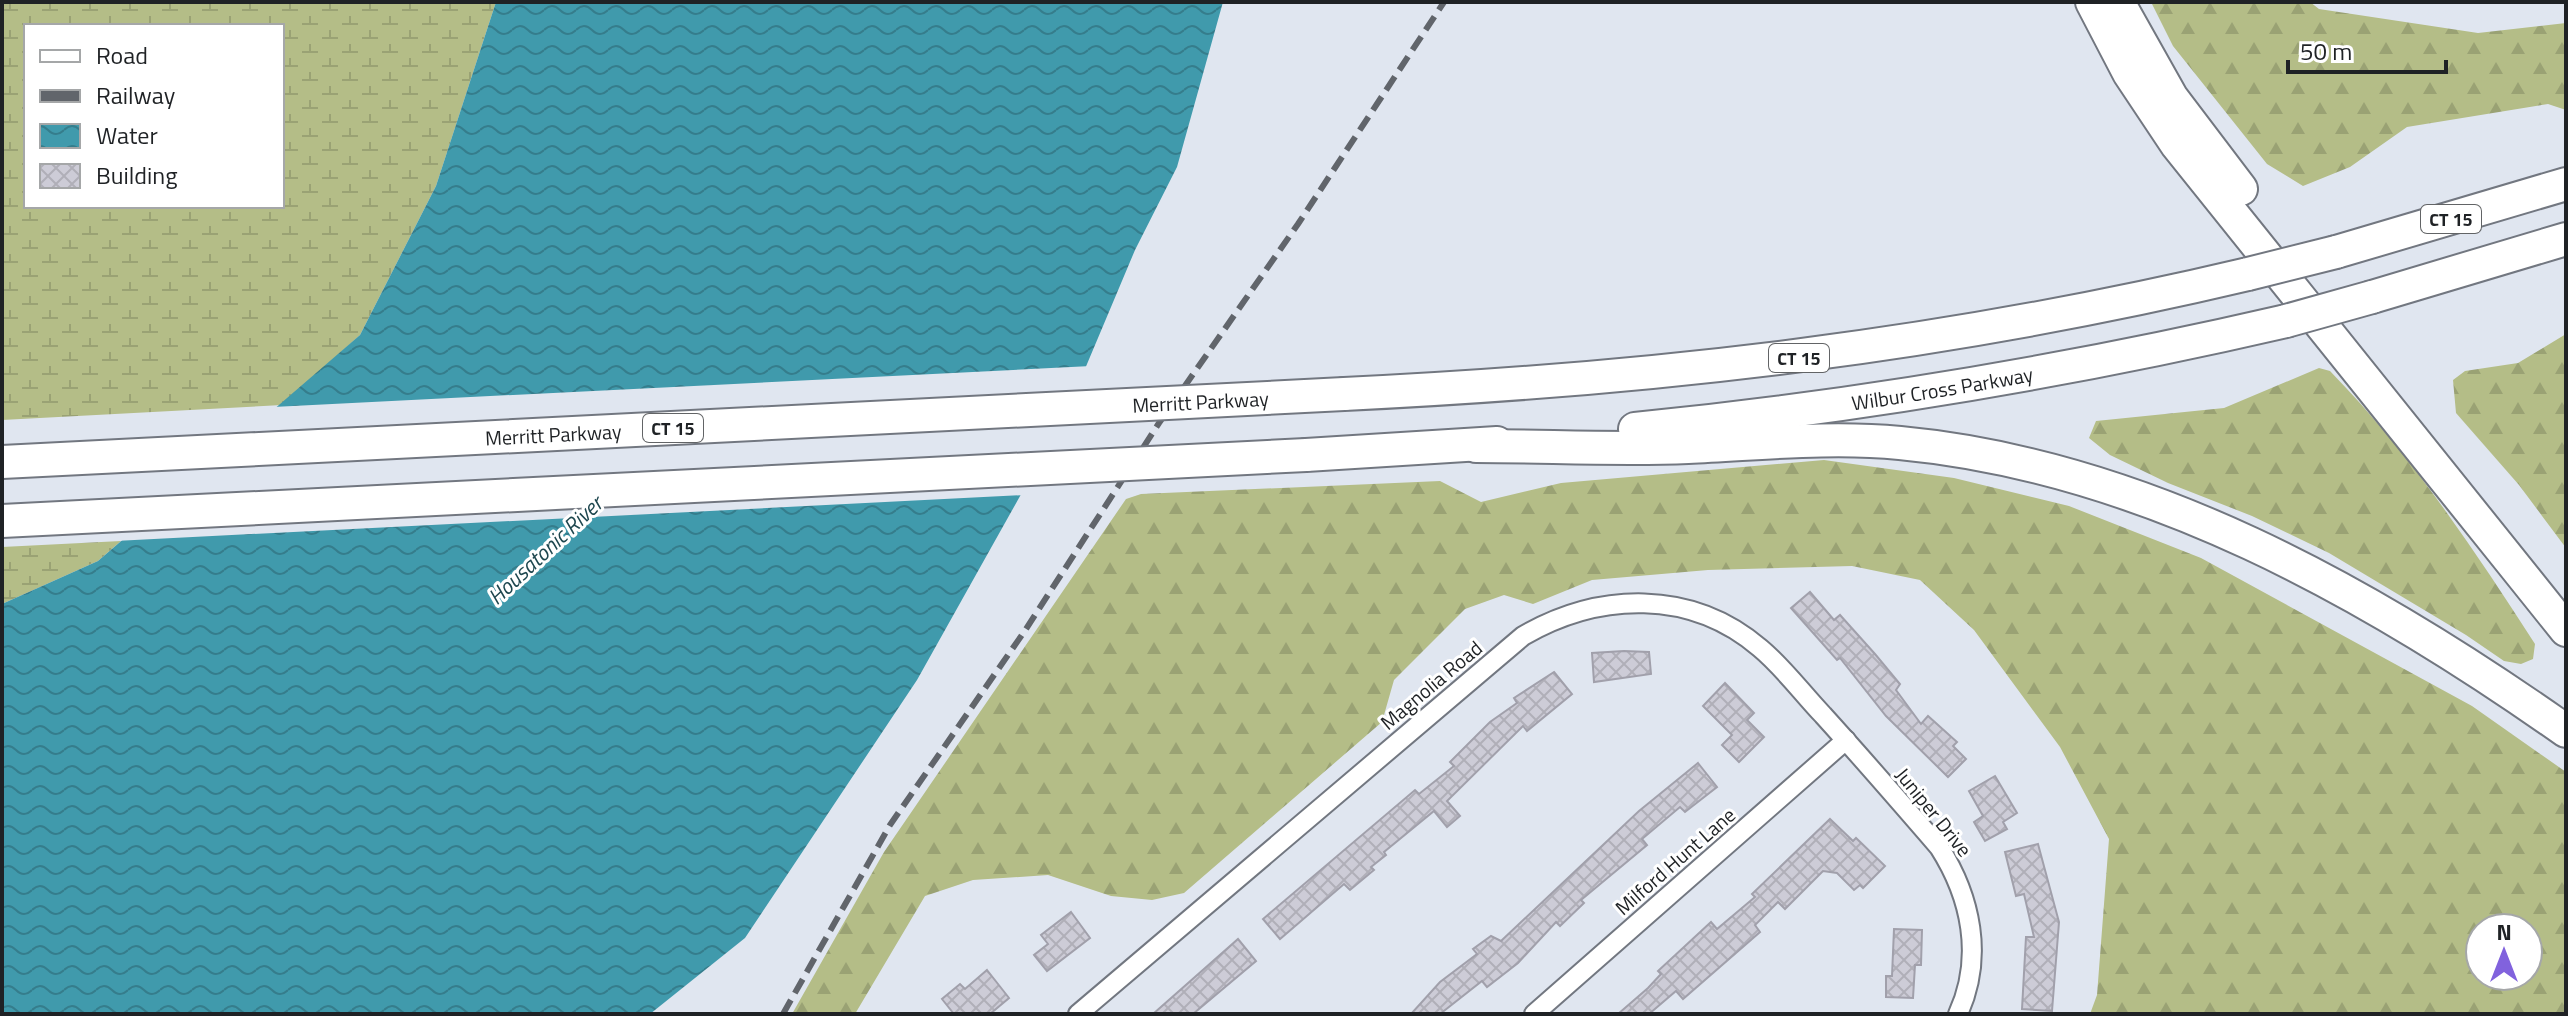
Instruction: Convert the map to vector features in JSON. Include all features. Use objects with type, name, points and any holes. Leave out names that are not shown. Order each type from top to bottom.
[{"type":"highway","points":[[2092,2],[2129,73],[2177,145],[2566,630]]},
{"type":"highway","points":[[2118,2],[2149,61],[2195,131],[2566,596]]},
{"type":"highway","name":"Merritt Parkway","points":[[2,462],[1615,378],[1825,355],[2055,317],[2336,252],[2566,184]]},
{"type":"highway","name":"Wilbur Cross Parkway","points":[[2,521],[1476,446],[1766,415],[1916,395],[2066,369],[2286,321],[2566,239]]},
{"type":"highway","points":[[1476,446],[1684,447],[1862,440],[1946,449],[2033,467],[2127,494],[2304,570],[2426,637],[2566,731]]},
{"type":"street","name":"Magnolia Road","points":[[1078,1014],[1523,636],[1569,613],[1598,606],[1648,603],[1697,612],[1721,621],[1763,650],[1846,740]]},
{"type":"street","name":"Milford Hunt Lane","points":[[1534,1014],[1846,740]]},
{"type":"street","name":"Juniper Drive","points":[[1846,740],[1939,847],[1956,872],[1971,925],[1972,954],[1969,981],[1958,1014]]},
{"type":"green space","points":[[2,2],[496,2],[436,186],[360,335],[282,405],[2,420]]},
{"type":"green space","points":[[2151,2],[2310,2],[2319,9],[2478,33],[2566,23],[2566,110],[2548,104],[2407,127],[2350,167],[2303,186],[2267,164],[2173,46]]},
{"type":"green space","points":[[2566,334],[2566,548],[2519,485],[2456,413],[2453,380],[2465,371],[2518,363]]},
{"type":"green space","points":[[2319,368],[2330,371],[2414,468],[2535,644],[2533,659],[2521,664],[2504,661],[2329,553],[2252,516],[2168,483],[2110,455],[2089,438],[2096,421],[2224,408]]},
{"type":"green space","points":[[1824,460],[1954,478],[2069,506],[2201,558],[2472,706],[2566,772],[2566,1014],[2090,1014],[2097,995],[2109,839],[2060,747],[1974,630],[1920,580],[1852,566],[1708,570],[1592,580],[1533,604],[1504,595],[1465,609],[1394,680],[1382,722],[1184,893],[1152,900],[1111,896],[1048,875],[973,880],[925,896],[855,1014],[792,1014],[884,852],[1126,499],[1141,494],[1440,481],[1481,502],[1561,483]]},
{"type":"green space","points":[[121,541],[98,561],[2,604],[2,547]]},
{"type":"water","name":"Housatonic River","points":[[496,2],[1223,2],[1177,167],[1135,250],[1066,414],[917,680],[745,938],[650,1014],[2,1014],[2,604],[98,561],[360,335],[436,186]]},
{"type":"pier","points":[[1091,366],[1070,416],[1025,495],[115,541],[273,407]]},
{"type":"building","points":[[1810,592],[1834,620],[1840,615],[1875,654],[1900,684],[1896,690],[1921,724],[1928,716],[1957,742],[1953,746],[1966,759],[1948,777],[1886,716],[1840,658],[1837,660],[1791,608]]},
{"type":"building","points":[[1649,652],[1651,674],[1594,682],[1592,653]]},
{"type":"building","points":[[1554,672],[1572,694],[1527,731],[1523,726],[1447,801],[1460,816],[1447,827],[1434,811],[1384,852],[1386,855],[1371,867],[1374,870],[1350,890],[1344,884],[1280,939],[1263,919],[1415,790],[1419,794],[1454,766],[1450,762],[1490,722],[1517,703],[1514,698]]},
{"type":"building","points":[[1725,683],[1754,713],[1747,720],[1764,737],[1739,762],[1722,745],[1732,735],[1703,706]]},
{"type":"building","points":[[1698,763],[1717,787],[1685,812],[1680,807],[1642,839],[1647,845],[1581,900],[1584,903],[1560,926],[1556,922],[1518,963],[1487,987],[1482,981],[1440,1014],[1411,1014],[1440,982],[1477,954],[1473,949],[1491,936],[1501,941],[1639,811]]},
{"type":"building","points":[[1995,776],[2017,813],[2003,822],[2007,829],[1985,841],[1974,822],[1983,816],[1969,791]]},
{"type":"building","points":[[1830,819],[1853,841],[1856,838],[1885,866],[1863,888],[1860,885],[1854,890],[1837,873],[1823,871],[1785,909],[1778,902],[1755,925],[1760,932],[1683,999],[1676,991],[1649,1014],[1618,1014],[1648,988],[1661,974],[1658,971],[1711,922],[1717,929],[1755,897],[1752,894]]},
{"type":"building","points":[[2038,844],[2059,922],[2052,1011],[2022,1009],[2026,937],[2034,937],[2024,894],[2016,896],[2005,852]]},
{"type":"building","points":[[1071,912],[1090,938],[1047,971],[1034,955],[1048,944],[1041,935]]},
{"type":"building","points":[[1894,929],[1922,930],[1921,965],[1915,965],[1913,998],[1886,997],[1886,976],[1892,976]]},
{"type":"building","points":[[1238,939],[1256,961],[1193,1014],[1153,1014]]},
{"type":"building","points":[[987,970],[1009,998],[990,1014],[954,1014],[942,999],[960,984],[965,989]]},
{"type":"railway","points":[[783,1014],[890,825],[1024,632],[1159,423],[1298,224],[1444,2]]}]
